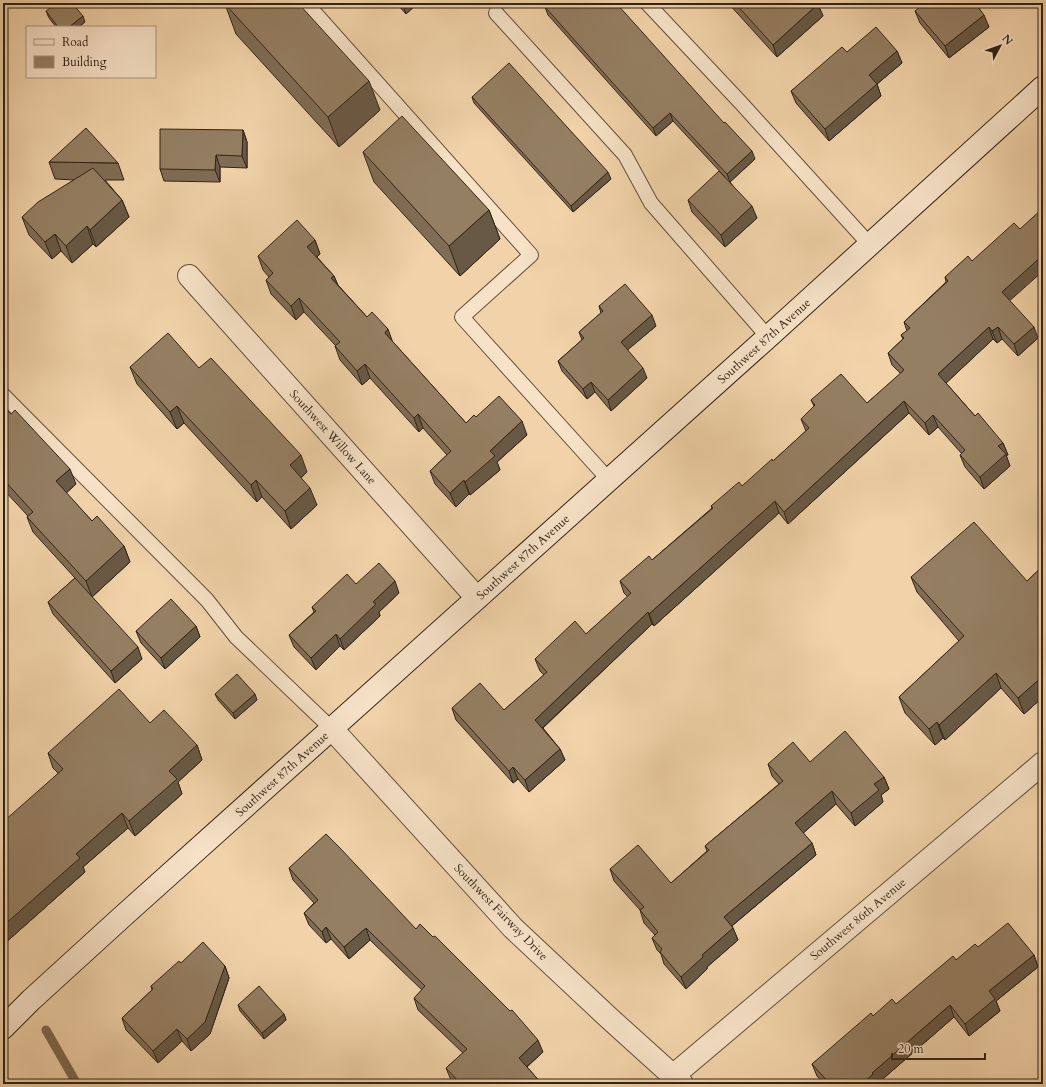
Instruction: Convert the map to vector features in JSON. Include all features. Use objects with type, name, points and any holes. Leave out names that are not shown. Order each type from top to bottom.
[{"type":"street","name":"Southwest 87th Avenue","points":[[3,1028],[122,916],[609,480],[1043,88]]},
{"type":"street","name":"Southwest Willow Lane","points":[[189,276],[477,598]]},
{"type":"street","name":"Southwest Fairway Drive","points":[[332,729],[513,928],[678,1080]]},
{"type":"street","name":"Southwest 86th Avenue","points":[[678,1080],[1043,763]]},
{"type":"lane","points":[[306,3],[531,255],[462,317],[609,480]]},
{"type":"lane","points":[[647,3],[741,103],[870,245]]},
{"type":"lane","points":[[496,13],[625,155],[651,203],[768,337]]},
{"type":"lane","points":[[3,395],[207,600],[236,637],[332,729]]},
{"type":"building","points":[[57,3],[72,3],[83,16],[70,26],[57,26],[46,11]]},
{"type":"building","points":[[298,3],[369,81],[328,117],[225,4]]},
{"type":"building","points":[[550,3],[616,3],[724,123],[725,122],[752,151],[727,174],[670,113],[653,128],[545,7]]},
{"type":"building","points":[[735,3],[817,3],[818,4],[773,45]]},
{"type":"building","points":[[925,3],[975,3],[984,15],[945,46],[915,11]]},
{"type":"building","points":[[876,27],[897,51],[869,75],[877,84],[825,129],[791,91],[842,47],[847,52]]},
{"type":"building","points":[[509,63],[608,172],[571,206],[472,97]]},
{"type":"building","points":[[402,116],[489,210],[449,246],[363,152]]},
{"type":"building","points":[[86,128],[118,163],[49,162]]},
{"type":"building","points":[[160,129],[243,130],[242,156],[216,155],[215,170],[160,169]]},
{"type":"building","points":[[93,168],[122,200],[90,230],[87,226],[66,246],[55,234],[45,242],[22,217],[38,202]]},
{"type":"building","points":[[719,171],[752,206],[721,235],[688,200]]},
{"type":"building","points":[[1043,208],[1043,255],[1002,292],[1034,327],[1014,344],[998,327],[992,331],[989,327],[938,374],[975,416],[978,413],[1003,443],[998,446],[1006,454],[980,477],[960,455],[965,450],[933,415],[925,423],[904,401],[784,512],[775,501],[649,614],[648,612],[535,720],[560,749],[525,780],[513,767],[509,771],[452,708],[480,683],[504,710],[547,672],[535,659],[575,621],[586,634],[631,593],[620,581],[649,556],[652,560],[713,508],[711,506],[739,482],[742,486],[772,459],[773,461],[809,428],[801,419],[815,405],[811,400],[841,374],[867,403],[904,370],[888,353],[904,338],[901,335],[910,328],[904,322],[948,281],[945,277],[968,256],[972,261],[1014,223],[1020,229]]},
{"type":"building","points":[[297,220],[315,240],[307,247],[334,276],[331,278],[367,317],[372,312],[388,329],[385,333],[466,423],[474,415],[476,417],[499,396],[522,421],[490,451],[495,456],[450,493],[430,471],[451,451],[418,414],[414,418],[365,364],[357,371],[335,346],[340,342],[299,298],[291,306],[266,280],[273,273],[258,256]]},
{"type":"building","points":[[625,284],[652,315],[621,342],[643,368],[608,400],[591,382],[583,389],[558,361],[584,338],[579,332],[603,311],[599,306]]},
{"type":"building","points":[[168,333],[199,368],[211,358],[301,455],[290,465],[310,488],[285,511],[256,480],[251,485],[177,406],[170,412],[130,367]]},
{"type":"building","points":[[3,405],[11,414],[15,410],[70,469],[56,481],[92,521],[97,516],[124,546],[86,581],[27,517],[33,512],[3,479]]},
{"type":"building","points":[[974,522],[1027,581],[1043,566],[1043,676],[1018,698],[996,673],[939,725],[937,722],[929,729],[899,697],[964,636],[911,577]]},
{"type":"building","points":[[379,563],[395,581],[373,602],[376,604],[340,639],[336,634],[311,658],[289,635],[316,611],[312,607],[347,574],[356,584]]},
{"type":"building","points":[[75,578],[138,647],[111,671],[48,602]]},
{"type":"building","points":[[171,599],[196,626],[161,658],[136,631]]},
{"type":"building","points":[[237,674],[255,694],[233,713],[215,694]]},
{"type":"building","points":[[119,689],[150,723],[164,710],[197,745],[169,771],[177,779],[129,821],[122,813],[76,854],[80,858],[3,926],[3,822],[63,769],[48,753]]},
{"type":"building","points":[[845,731],[884,777],[874,784],[879,790],[851,813],[832,791],[795,823],[812,843],[724,917],[733,928],[702,955],[703,957],[681,977],[660,952],[662,949],[652,938],[658,932],[640,910],[644,907],[610,869],[638,845],[671,883],[709,850],[705,846],[783,781],[768,764],[793,742],[810,762]]},
{"type":"building","points":[[326,834],[416,929],[420,924],[433,937],[435,936],[510,1011],[512,1010],[538,1040],[519,1058],[542,1084],[461,1084],[446,1068],[467,1049],[414,998],[425,986],[366,928],[344,947],[326,927],[322,932],[304,913],[318,900],[289,868]]},
{"type":"building","points":[[1008,923],[1034,955],[989,991],[995,999],[965,1024],[950,1005],[872,1073],[873,1074],[862,1084],[830,1084],[812,1064],[871,1013],[873,1016],[892,999],[896,1004],[953,956],[956,960],[975,944],[978,947]]},
{"type":"building","points":[[203,942],[225,966],[205,1022],[187,1039],[177,1029],[153,1051],[122,1018],[153,989],[151,986],[179,961],[181,963]]},
{"type":"building","points":[[259,986],[284,1014],[262,1033],[238,1005]]},
{"type":"waterway","points":[[46,1030],[77,1084]]}]
